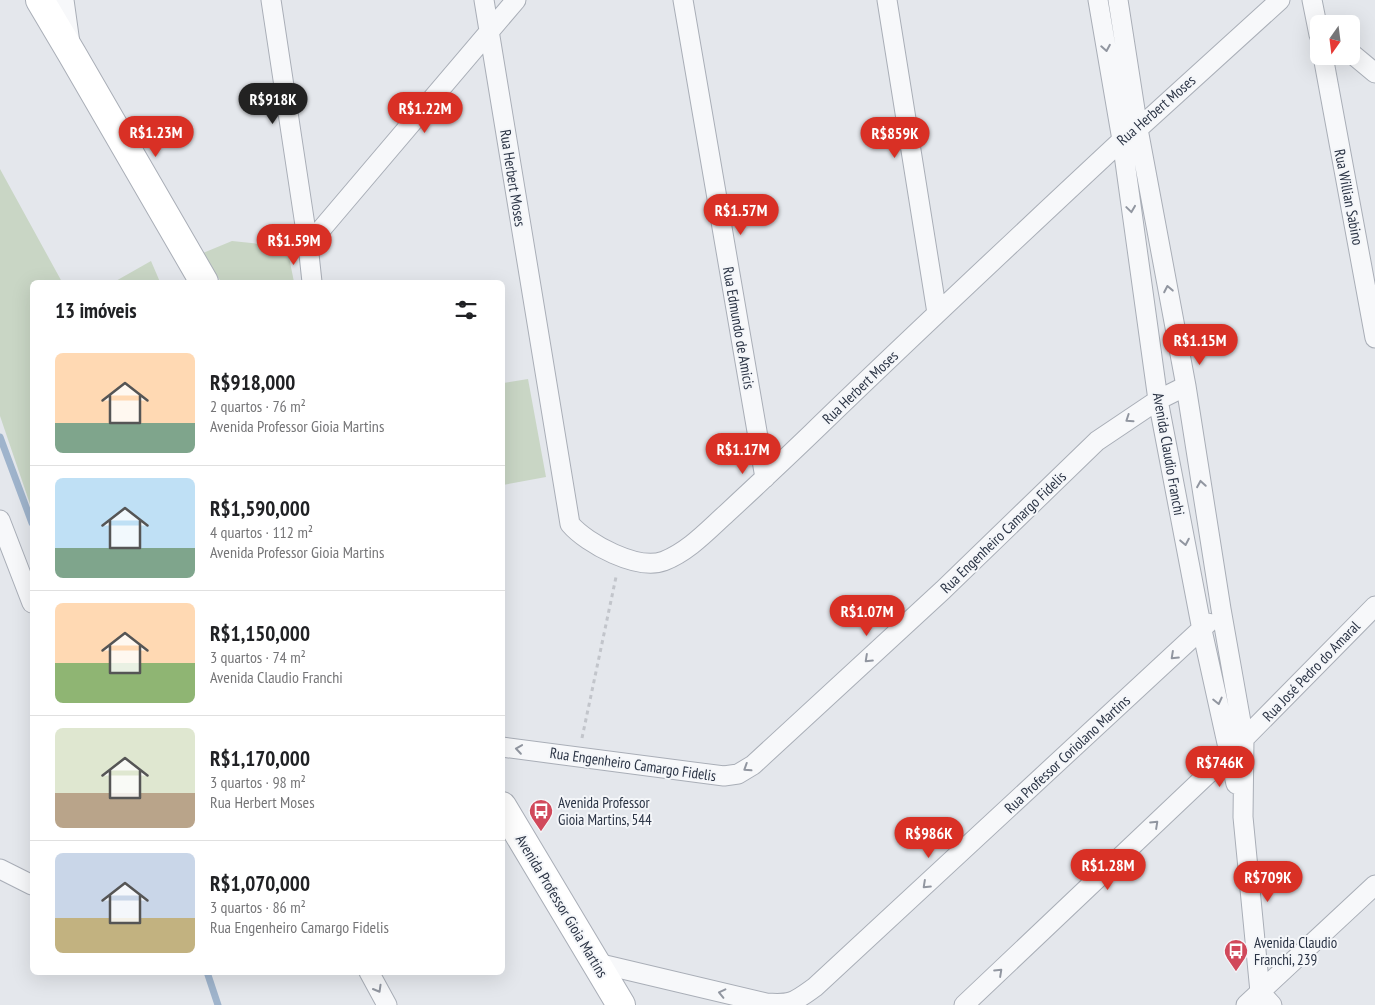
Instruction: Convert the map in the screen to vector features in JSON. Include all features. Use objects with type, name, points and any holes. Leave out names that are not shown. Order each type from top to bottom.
[{"type":"street","points":[[40,0],[203,280]]},
{"type":"street","points":[[64,0],[72,54]]},
{"type":"street","points":[[271,0],[312,280]]},
{"type":"street","name":"Rua Herbert Moses","points":[[484,0],[570,524],[578,534],[588,541],[620,557],[646,563],[662,562],[685,551],[765,478],[937,312],[1122,140],[1138,129],[1280,0]]},
{"type":"street","points":[[308,246],[516,0]]},
{"type":"street","name":"Rua Edmundo de Amicis","points":[[683,0],[765,478]]},
{"type":"street","points":[[887,0],[937,312]]},
{"type":"street","name":"Avenida Claudio Franchi","points":[[1098,0],[1122,140],[1158,400],[1202,630],[1243,816]]},
{"type":"street","name":"Avenida Claudio Franchi","points":[[1118,0],[1138,129],[1186,386],[1221,610],[1244,739],[1243,816],[1259,1001]]},
{"type":"street","points":[[1312,0],[1315,15]]},
{"type":"street","points":[[1360,60],[1375,73]]},
{"type":"street","name":"Rua Willian Sabino","points":[[1325,65],[1375,338]]},
{"type":"street","name":"Rua Engenheiro Camargo Fidelis","points":[[505,747],[724,776],[738,774],[753,765],[943,590],[1097,441],[1158,400],[1186,386]]},
{"type":"street","points":[[0,520],[30,599]]},
{"type":"street","name":"Rua José Pedro do Amaral","points":[[964,1005],[1230,753],[1375,606]]},
{"type":"street","name":"Rua Professor Coriolano Martins","points":[[597,963],[766,1003],[782,1005],[793,1003],[815,987],[1202,630],[1221,610]]},
{"type":"street","name":"Avenida Professor Gioia Martins","points":[[505,811],[621,1005]]},
{"type":"street","points":[[0,869],[30,884]]},
{"type":"street","points":[[1259,1001],[1375,885]]},
{"type":"street","points":[[370,975],[387,1005]]},
{"type":"path","points":[[578,757],[620,557]]},
{"type":"green space","points":[[0,169],[61,280],[30,280],[30,504],[0,416]]},
{"type":"green space","points":[[232,241],[287,247],[294,280],[220,280],[203,253]]},
{"type":"green space","points":[[151,261],[159,280],[118,280]]},
{"type":"green space","points":[[528,379],[546,477],[505,485],[505,383]]},
{"type":"waterway","points":[[0,437],[30,518]]},
{"type":"waterway","points":[[208,975],[218,1005]]},
{"type":"place","name":"Avenida Professor Gioia Martins, 544","points":[[541,832]]},
{"type":"place","name":"Avenida Claudio Franchi, 239","points":[[1236,972]]}]
